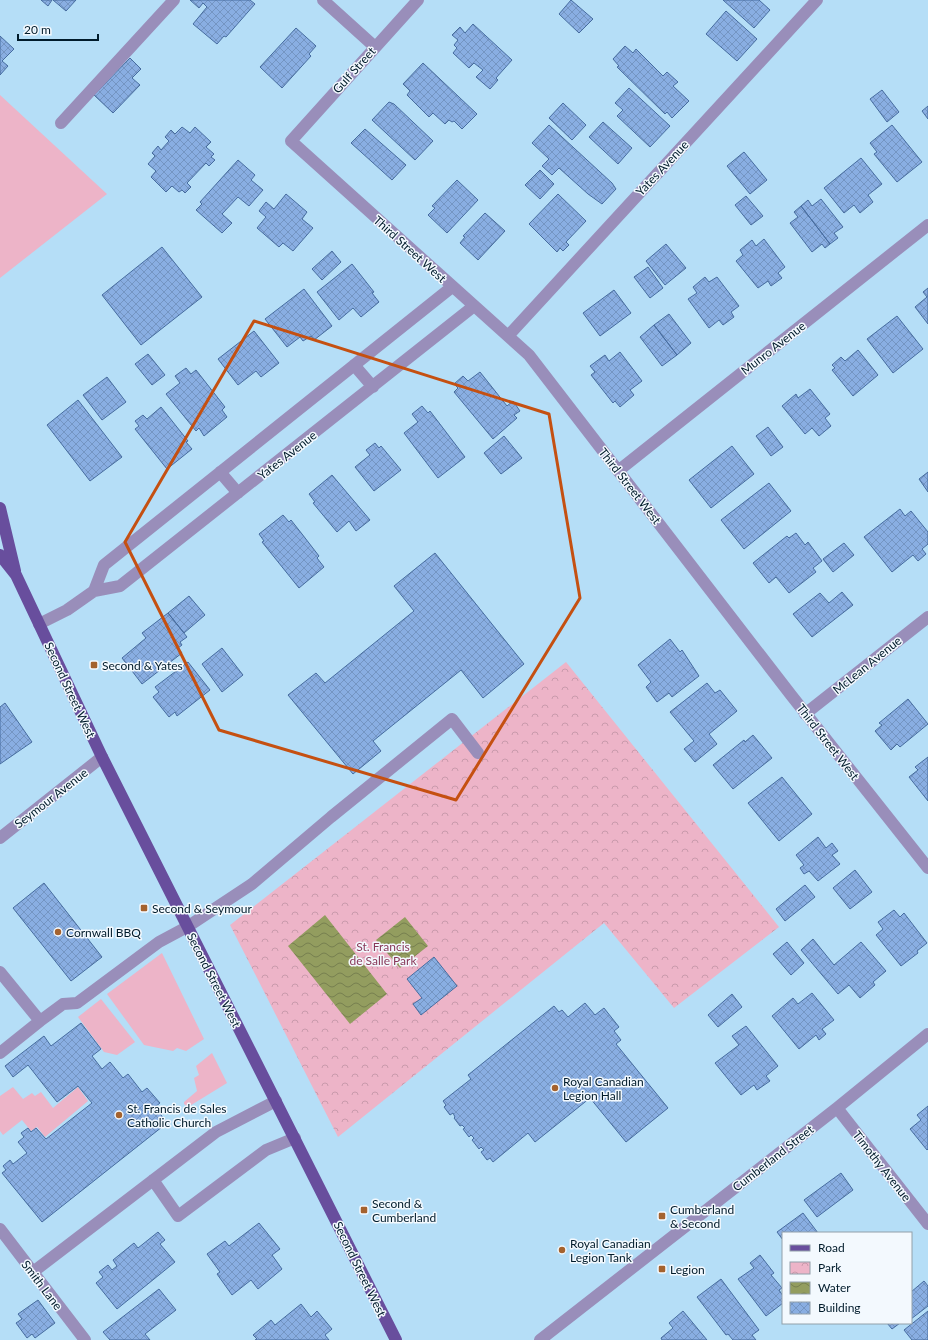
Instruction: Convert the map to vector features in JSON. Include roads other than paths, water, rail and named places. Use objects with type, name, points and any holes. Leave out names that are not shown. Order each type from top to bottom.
[{"type":"main road","name":"Second Street West","points":[[0,508],[16,575],[102,757],[396,1340]]},
{"type":"main road","name":"Second Street West","points":[[0,554],[16,575]]},
{"type":"street","points":[[61,123],[174,0]]},
{"type":"street","points":[[323,0],[375,47]]},
{"type":"street","name":"Gulf Street","points":[[291,141],[418,0]]},
{"type":"street","name":"Yates Avenue","points":[[508,336],[817,0]]},
{"type":"street","name":"Third Street West","points":[[291,141],[528,355],[805,714],[928,868]]},
{"type":"street","name":"Munro Avenue","points":[[618,471],[928,225]]},
{"type":"street","points":[[94,591],[104,565],[452,287]]},
{"type":"street","name":"Yates Avenue","points":[[39,624],[67,610],[94,591],[120,586],[474,306]]},
{"type":"street","points":[[354,365],[373,387]]},
{"type":"street","points":[[220,472],[238,493]]},
{"type":"street","name":"McLean Avenue","points":[[805,714],[928,616]]},
{"type":"street","points":[[0,1053],[63,1004],[77,1003],[159,942],[187,927],[252,884],[331,817],[452,719],[478,753]]},
{"type":"street","name":"Seymour Avenue","points":[[0,838],[102,757]]},
{"type":"street","points":[[0,972],[40,1022]]},
{"type":"street","name":"Cumberland Street","points":[[540,1340],[837,1108],[928,1034]]},
{"type":"street","points":[[33,1272],[216,1132],[276,1101]]},
{"type":"street","name":"Timothy Avenue","points":[[837,1108],[928,1224]]},
{"type":"street","points":[[153,1180],[178,1216],[266,1150],[295,1138]]},
{"type":"street","name":"Smith Lane","points":[[0,1229],[85,1340]]},
{"type":"water","points":[[325,915],[387,994],[350,1024],[288,946]]},
{"type":"water","points":[[405,917],[428,946],[400,968],[376,940]]},
{"type":"place","name":"Second & Yates","points":[[94,665]]},
{"type":"place","name":"Second & Seymour","points":[[144,908]]},
{"type":"place","name":"Cornwall BBQ","points":[[58,932]]},
{"type":"place","name":"Royal Canadian Legion Hall","points":[[555,1088]]},
{"type":"place","name":"St. Francis de Sales Catholic Church","points":[[119,1115]]},
{"type":"place","name":"Second & Cumberland","points":[[364,1210]]},
{"type":"place","name":"Cumberland & Second","points":[[662,1216]]},
{"type":"place","name":"Royal Canadian Legion Tank","points":[[562,1250]]},
{"type":"place","name":"Legion","points":[[662,1269]]},
{"type":"park label","name":"St. Francis de Salle Park","points":[[383,953]]}]
